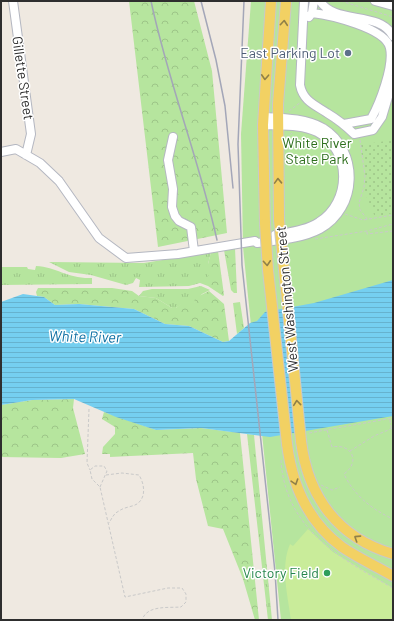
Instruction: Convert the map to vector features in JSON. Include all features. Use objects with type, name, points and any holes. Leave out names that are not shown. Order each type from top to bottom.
[{"type":"main road","name":"West Washington Street","points":[[271,1],[263,121],[265,224],[271,298],[289,459],[296,485],[304,502],[317,522],[342,547],[393,576]]},
{"type":"main road","name":"West Washington Street","points":[[286,1],[278,122],[279,220],[310,480],[327,511],[340,525],[356,538],[371,546],[393,554]]},
{"type":"street","name":"Gillette Street","points":[[13,1],[31,134],[26,155]]},
{"type":"street","points":[[304,1],[300,70],[301,92],[313,106],[344,124],[354,134],[373,130],[378,124],[393,80]]},
{"type":"street","points":[[307,21],[312,13],[314,1]]},
{"type":"street","points":[[320,1],[327,8],[339,14],[384,27],[393,36]]},
{"type":"street","points":[[375,1],[393,6]]},
{"type":"street","points":[[312,13],[365,27],[384,37],[390,47],[391,59],[386,82],[371,119],[344,124]]},
{"type":"street","points":[[1,152],[16,149],[40,163],[59,181],[99,238],[126,258],[158,256],[255,241],[256,238],[300,229],[318,222],[335,207],[344,184],[343,169],[339,155],[326,139],[318,132],[307,128],[278,122],[263,121]]},
{"type":"street","points":[[173,137],[168,160],[173,188],[172,207],[175,216],[180,221],[191,227],[194,251]]},
{"type":"path","points":[[341,1],[393,17]]},
{"type":"path","points":[[288,111],[303,100]]},
{"type":"path","points":[[359,134],[365,176],[359,203],[360,210],[369,220]]},
{"type":"path","points":[[315,239],[367,232],[393,224]]},
{"type":"path","points":[[367,232],[367,234],[393,231]]},
{"type":"path","points":[[89,409],[87,464],[92,479],[100,487],[125,598],[168,588],[182,588],[186,594],[186,602],[181,606],[151,609],[144,613],[142,620]]},
{"type":"path","points":[[350,451],[374,436],[392,429],[389,418]]},
{"type":"path","points":[[304,437],[327,430],[393,418]]},
{"type":"path","points":[[327,430],[332,447],[344,446],[350,451],[353,462],[351,467],[344,474],[350,486],[361,498],[378,512],[393,519]]},
{"type":"path","points":[[90,470],[95,466],[104,466],[107,471],[100,487]]},
{"type":"path","points":[[105,476],[131,473],[138,475],[143,481],[144,489],[142,498],[138,503],[120,510],[108,523]]},
{"type":"path","points":[[320,485],[324,485],[332,490],[340,487]]},
{"type":"green space","points":[[129,1],[194,1],[212,71],[227,233],[158,247]]},
{"type":"green space","name":"White River State Park","points":[[251,1],[393,1],[393,620],[281,620],[243,247],[241,134]]},
{"type":"green space","points":[[393,140],[393,213],[375,217],[365,193],[365,165],[359,145]]},
{"type":"green space","points":[[235,248],[237,293],[234,293],[231,290],[224,250]]},
{"type":"green space","points":[[218,251],[223,296],[208,286],[208,264],[211,252]]},
{"type":"green space","points":[[211,252],[208,264],[208,286],[200,283],[189,286],[139,287],[140,280],[136,278],[133,283],[126,285],[91,275],[69,272],[49,262],[144,263]]},
{"type":"green space","points":[[36,266],[50,268],[76,277],[92,278],[92,284],[1,285],[1,267],[27,267],[28,269],[35,270]]},
{"type":"green space","points":[[201,286],[210,290],[202,294],[194,303],[182,304],[176,308],[172,308],[156,298],[139,296],[143,291],[152,289],[188,289]]},
{"type":"green space","points":[[38,288],[112,288],[132,291],[139,296],[156,298],[172,308],[176,308],[182,303],[194,303],[195,298],[209,291],[224,304],[229,341],[223,342],[189,326],[165,324],[134,309],[79,304],[55,305],[44,297],[37,296],[36,292]]},
{"type":"green space","points":[[240,302],[244,328],[237,334],[233,303]]},
{"type":"green space","points":[[74,399],[73,408],[85,454],[61,458],[1,457],[1,405],[32,400]]},
{"type":"green space","points":[[104,412],[156,430],[201,428],[240,433],[259,620],[255,620],[243,579],[223,529],[208,526],[196,479],[193,453],[110,457],[110,454],[102,454],[103,447],[115,434],[115,427],[102,419]]},
{"type":"green space","points":[[247,434],[254,435],[272,620],[268,620]]},
{"type":"green space","name":"Victory Field","points":[[308,529],[333,552],[393,588],[393,620],[291,620],[285,572],[287,553],[290,544],[293,546]]},
{"type":"water","name":"White River","points":[[393,280],[393,416],[270,437],[201,428],[156,430],[116,417],[74,399],[32,400],[1,405],[1,302],[23,294],[44,297],[55,305],[79,304],[134,309],[165,324],[189,326],[223,342],[229,341],[250,323],[257,321],[265,312],[314,303]]},
{"type":"railway","points":[[151,1],[166,61],[210,210],[217,240]]},
{"type":"railway","points":[[201,1],[216,60],[225,106],[233,188]]},
{"type":"railway","points":[[244,1],[238,144],[242,265],[275,572],[278,620]]},
{"type":"place","name":"East Parking Lot","points":[[348,53]]},
{"type":"place","name":"Victory Field","points":[[327,573]]}]
